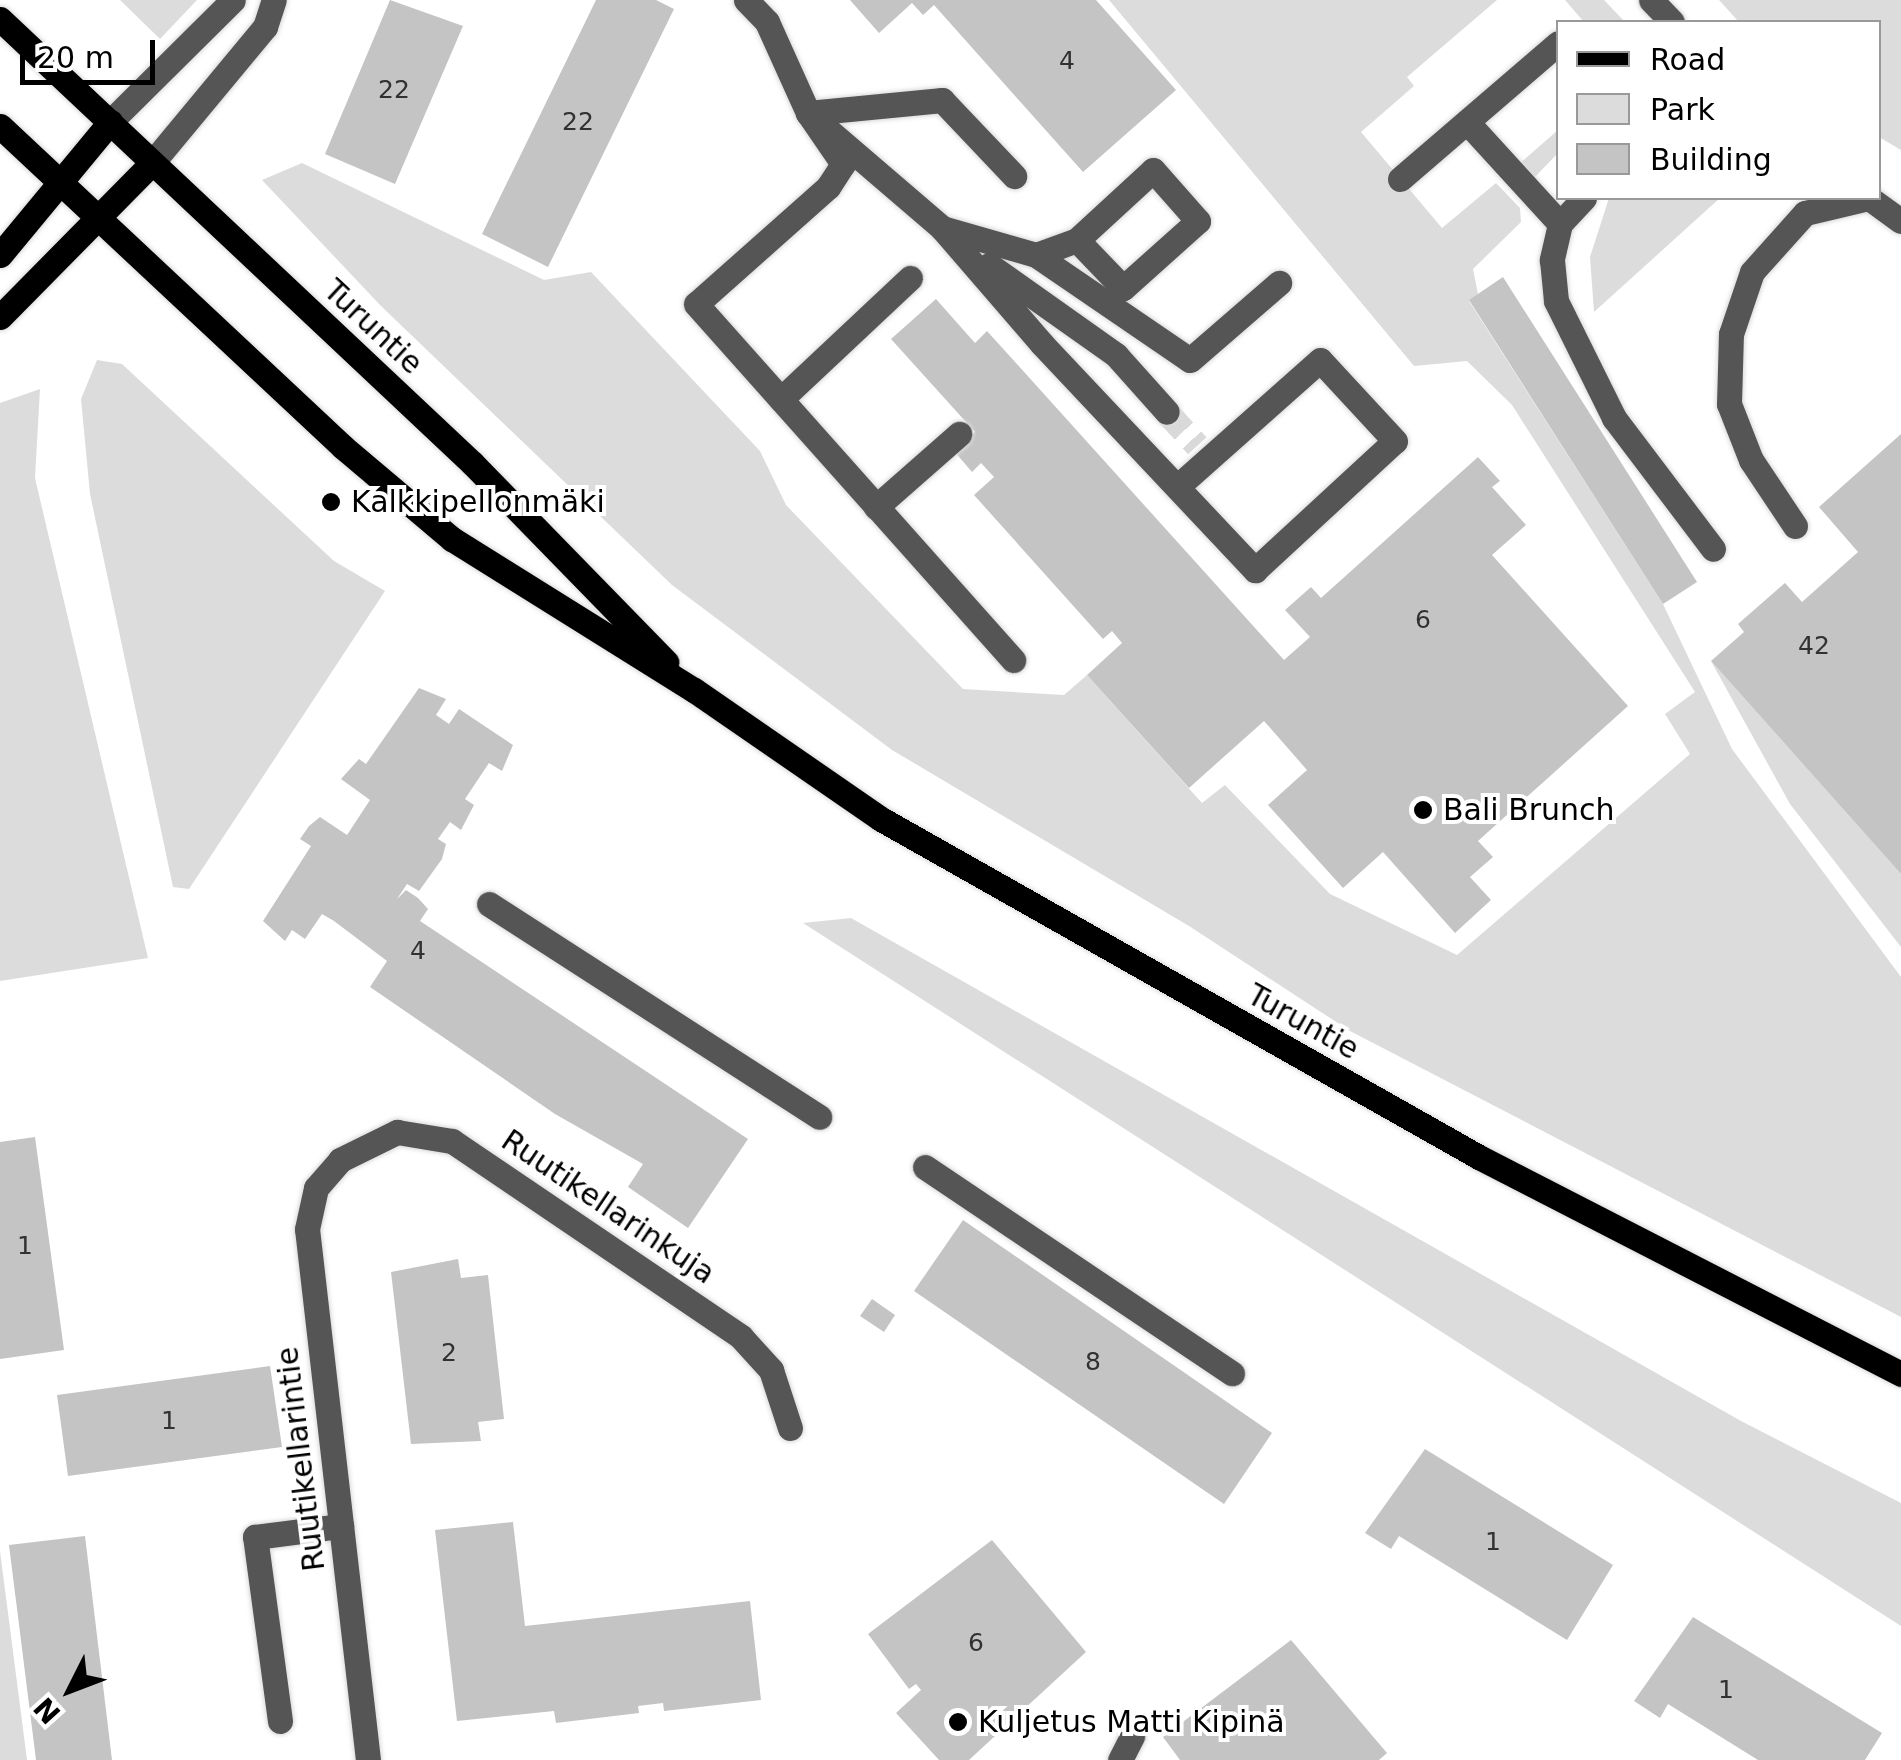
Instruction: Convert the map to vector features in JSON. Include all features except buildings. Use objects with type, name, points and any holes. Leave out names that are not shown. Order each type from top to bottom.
[{"type":"main road","name":"Turuntie","points":[[0,19],[472,464],[694,690]]},
{"type":"main road","points":[[0,255],[57,181],[110,122]]},
{"type":"main road","name":"Turuntie","points":[[0,126],[100,222],[452,539],[694,690],[881,819],[1155,977],[1479,1157],[1901,1374]]},
{"type":"main road","points":[[0,317],[100,222],[152,164]]},
{"type":"street","points":[[110,122],[233,0]]},
{"type":"street","points":[[152,164],[265,27],[274,0]]},
{"type":"street","points":[[746,0],[767,22],[808,113],[843,164],[828,187],[696,304],[1012,660]]},
{"type":"street","points":[[1651,0],[1670,20]]},
{"type":"street","points":[[1400,179],[1556,45]]},
{"type":"street","points":[[808,113],[942,100],[1014,176]]},
{"type":"street","points":[[808,113],[942,228],[1116,355],[1167,412]]},
{"type":"street","points":[[1466,122],[1560,224]]},
{"type":"street","points":[[1036,255],[1076,240],[1153,170],[1198,222],[1123,288],[1076,240]]},
{"type":"street","points":[[1582,200],[1560,224],[1552,260],[1556,301],[1614,418],[1713,549]]},
{"type":"street","points":[[1796,526],[1751,460],[1729,404],[1731,334],[1752,272],[1805,213],[1860,200]]},
{"type":"street","points":[[1871,200],[1901,221]]},
{"type":"street","points":[[942,228],[1036,255],[1190,360],[1279,283]]},
{"type":"street","points":[[942,228],[1178,486],[1255,570],[1395,441],[1320,360],[1178,486]]},
{"type":"street","points":[[781,399],[910,278]]},
{"type":"street","points":[[876,507],[959,434]]},
{"type":"street","points":[[489,904],[819,1118]]},
{"type":"street","name":"Ruutikellarinkuja","points":[[340,1160],[397,1132],[452,1141],[741,1337],[771,1370],[790,1428]]},
{"type":"street","name":"Ruutikellarintie","points":[[340,1160],[316,1188],[308,1229],[368,1760]]},
{"type":"street","points":[[925,1167],[1232,1374]]},
{"type":"street","points":[[280,1721],[255,1538],[342,1526]]},
{"type":"street","points":[[1120,1760],[1132,1736]]},
{"type":"green space","points":[[120,0],[197,0],[160,39]]},
{"type":"green space","points":[[1109,0],[1497,0],[1407,77],[1414,86],[1361,132],[1442,228],[1496,183],[1520,208],[1521,222],[1473,269],[1478,294],[1469,301],[1663,604],[1732,749],[1901,977],[1901,1317],[1350,1031],[1189,926],[892,750],[672,585],[381,306],[262,180],[302,163],[544,280],[591,272],[760,451],[786,505],[963,689],[1064,695],[1087,675],[1202,803],[1225,785],[1330,894],[1457,955],[1690,754],[1665,714],[1695,692],[1512,405],[1467,361],[1414,366]]},
{"type":"green space","points":[[1565,0],[1604,0],[1623,20],[1582,20]]},
{"type":"green space","points":[[1719,0],[1901,0],[1901,150],[1881,138],[1881,20],[1737,20]]},
{"type":"green space","points":[[1556,132],[1556,155],[1533,179],[1519,164]]},
{"type":"green space","points":[[1608,200],[1718,200],[1594,312],[1590,257]]},
{"type":"green space","points":[[97,360],[122,364],[334,561],[385,591],[189,889],[173,887],[90,494],[81,399]]},
{"type":"green space","points":[[40,389],[35,478],[148,958],[0,981],[0,403]]},
{"type":"green space","points":[[1711,661],[1901,874],[1901,947],[1790,804]]},
{"type":"green space","points":[[851,918],[1741,1421],[1901,1503],[1901,1626],[803,923]]},
{"type":"green space","points":[[0,1551],[27,1760],[0,1760]]},
{"type":"tunnel","points":[[1167,412],[1197,445]]},
{"type":"place","name":"Kalkkipellonmäki","points":[[331,502]]},
{"type":"place","name":"Bali Brunch","points":[[1423,810]]},
{"type":"place","name":"Kuljetus Matti Kipinä","points":[[958,1722]]}]
